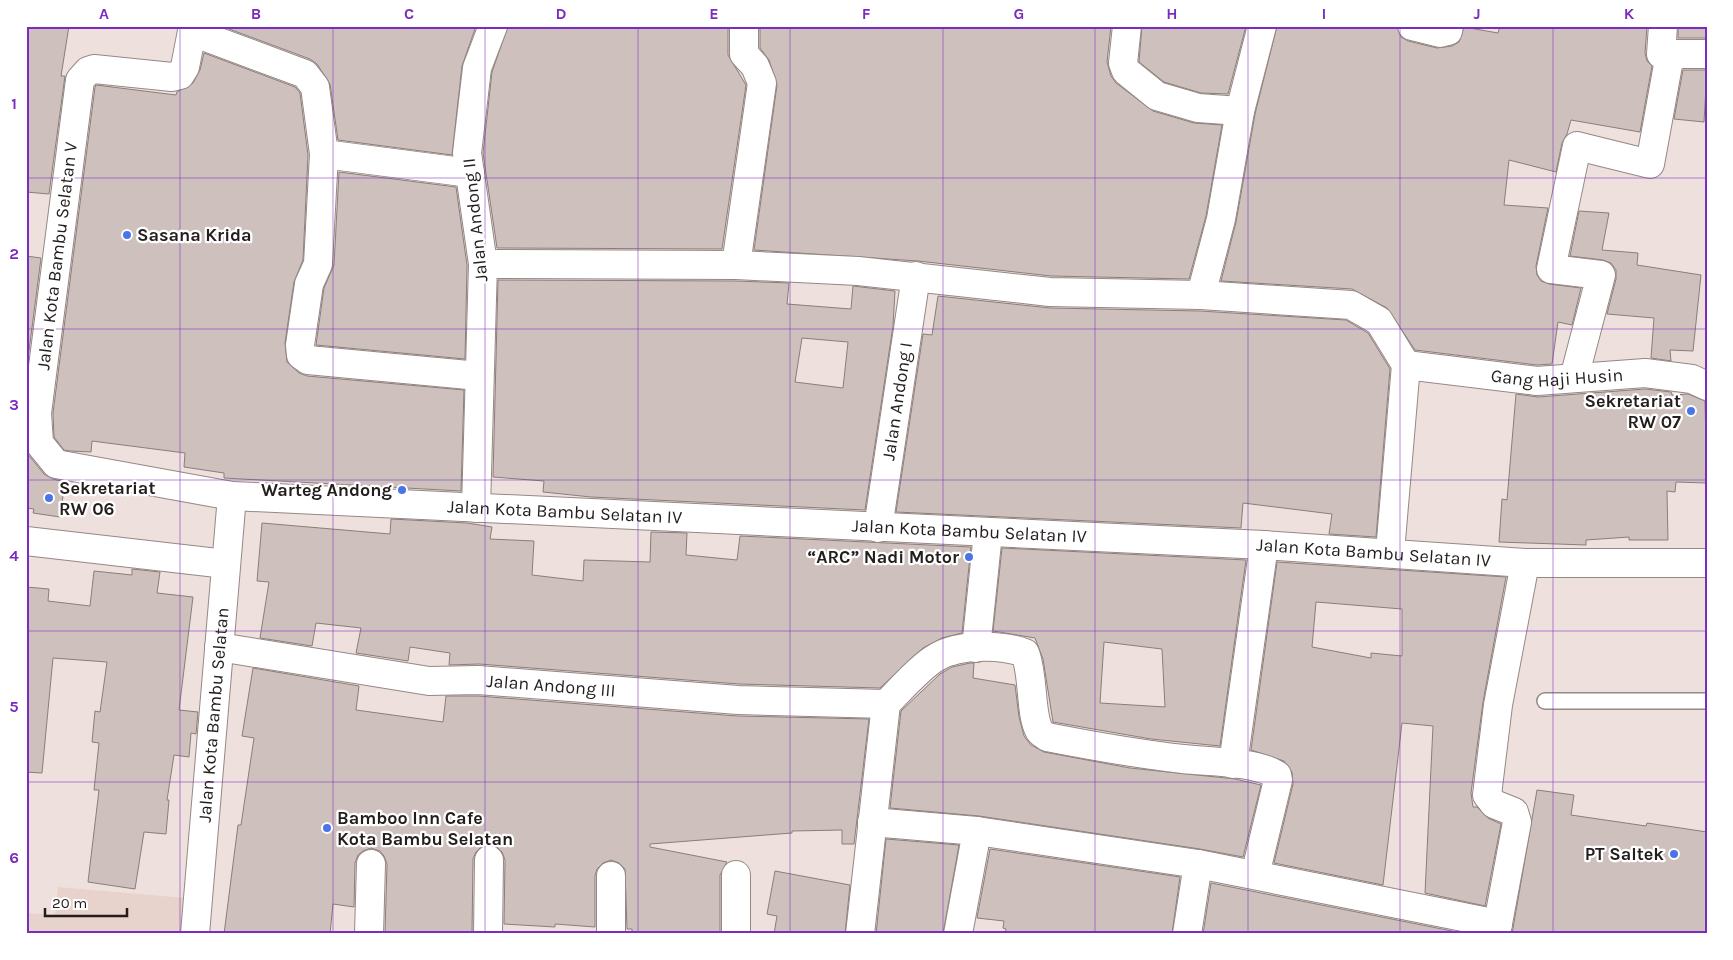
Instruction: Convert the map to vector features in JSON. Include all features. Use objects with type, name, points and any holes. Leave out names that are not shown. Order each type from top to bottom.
[{"type":"street","name":"Jalan Andong II","points":[[476,508],[483,264],[467,153],[477,68],[493,26]]},
{"type":"street","points":[[736,265],[762,83],[755,66],[744,54],[744,26]]},
{"type":"street","points":[[1127,26],[1123,63],[1126,71],[1157,96],[1198,108],[1240,111]]},
{"type":"street","points":[[1202,295],[1221,219],[1240,111],[1262,26]]},
{"type":"street","points":[[1412,26],[1444,33],[1448,31],[1449,26]]},
{"type":"street","points":[[1663,26],[1660,54],[1707,54]]},
{"type":"street","points":[[192,29],[305,74],[311,79],[315,87],[324,154],[318,264],[309,284],[300,345],[301,355],[308,360],[479,376]]},
{"type":"street","name":"Jalan Kota Bambu Selatan V","points":[[192,29],[185,67],[180,75],[172,77],[94,69],[88,71],[80,80],[38,403],[39,443],[56,464],[232,496]]},
{"type":"street","points":[[1574,378],[1601,275],[1551,268],[1577,146],[1650,164],[1670,54]]},
{"type":"street","points":[[324,154],[470,173]]},
{"type":"street","points":[[483,264],[736,265],[916,276],[1050,292],[1202,295],[1351,305],[1379,322],[1406,365],[1390,552]]},
{"type":"street","name":"Jalan Andong I","points":[[878,528],[916,276]]},
{"type":"street","name":"Gang Haji Husin","points":[[1406,365],[1537,381],[1645,373],[1692,379],[1707,386]]},
{"type":"street","name":"Jalan Kota Bambu Selatan IV","points":[[232,496],[1264,545],[1390,552],[1524,563],[1707,563]]},
{"type":"street","name":"Jalan Kota Bambu Selatan","points":[[195,934],[232,496]]},
{"type":"street","points":[[976,648],[988,533]]},
{"type":"street","points":[[26,541],[226,564]]},
{"type":"street","points":[[1232,764],[1264,545]]},
{"type":"street","points":[[872,822],[977,831],[1198,864],[1497,929],[1517,822],[1514,812],[1494,804],[1487,794],[1498,705],[1524,563]]},
{"type":"street","name":"Jalan Andong III","points":[[219,647],[430,681],[478,680],[738,700],[886,704]]},
{"type":"street","points":[[860,934],[886,704],[936,657],[952,651],[999,647],[1025,653],[1030,667],[1036,720],[1039,731],[1047,737],[1122,751],[1270,770],[1277,775],[1278,780],[1255,875]]},
{"type":"street","points":[[958,934],[977,831]]},
{"type":"street","points":[[488,934],[489,860]]},
{"type":"street","points":[[369,934],[371,864]]},
{"type":"street","points":[[1187,934],[1198,864]]},
{"type":"street","points":[[736,875],[736,934]]},
{"type":"street","points":[[610,934],[611,876]]},
{"type":"lane","points":[[1545,700],[1707,701]]},
{"type":"shaded area","points":[[58,887],[185,898],[180,934],[26,934],[26,913],[55,915]]},
{"type":"building","points":[[26,26],[69,26],[61,76],[65,76],[49,194],[26,192]]},
{"type":"building","points":[[221,26],[476,26],[462,66],[452,155],[338,140],[330,84],[317,64],[310,59]]},
{"type":"building","points":[[508,26],[728,26],[728,55],[746,85],[722,249],[497,248],[483,153],[492,72]]},
{"type":"building","points":[[760,26],[1111,26],[1107,62],[1111,76],[1116,83],[1153,111],[1194,123],[1222,125],[1206,216],[1189,279],[1051,276],[918,261],[754,250],[777,85],[769,60],[760,48]]},
{"type":"building","points":[[1142,26],[1246,26],[1228,94],[1201,93],[1164,82],[1139,62]]},
{"type":"building","points":[[1277,26],[1397,26],[1401,37],[1408,41],[1437,48],[1452,46],[1459,42],[1464,27],[1498,33],[1500,26],[1647,26],[1645,53],[1647,61],[1652,66],[1640,132],[1571,120],[1562,143],[1556,172],[1509,160],[1504,205],[1548,208],[1536,266],[1537,275],[1541,281],[1549,284],[1581,288],[1572,325],[1558,322],[1552,364],[1537,365],[1415,350],[1387,308],[1352,289],[1221,281],[1236,222],[1255,114]]},
{"type":"building","points":[[1678,26],[1707,26],[1707,38],[1678,38]]},
{"type":"building","points":[[204,53],[295,87],[300,93],[308,155],[303,260],[294,282],[285,343],[287,362],[299,373],[307,376],[464,390],[461,491],[224,478],[224,473],[184,467],[185,453],[92,441],[91,452],[70,451],[64,450],[54,437],[53,413],[95,87],[96,85],[176,95],[177,92],[193,83],[200,70]]},
{"type":"building","points":[[1683,70],[1707,70],[1704,122],[1674,119]]},
{"type":"building","points":[[339,172],[456,187],[467,265],[465,359],[316,345],[324,288],[334,265]]},
{"type":"building","points":[[1579,211],[1609,213],[1602,250],[1638,253],[1637,265],[1701,275],[1693,351],[1670,350],[1671,361],[1651,358],[1654,318],[1607,314],[1616,279],[1616,270],[1611,263],[1603,260],[1570,256]]},
{"type":"building","points":[[26,256],[41,258],[26,374]]},
{"type":"building","points":[[498,280],[789,283],[787,304],[851,309],[853,286],[895,291],[893,326],[865,510],[591,497],[543,492],[544,481],[493,477]],"holes":[[[802,338],[848,342],[843,388],[795,382]]]},
{"type":"building","points":[[938,296],[1050,308],[1200,311],[1346,320],[1368,333],[1390,369],[1376,537],[1329,534],[1332,514],[1243,503],[1241,528],[896,512],[923,334],[932,335]]},
{"type":"building","points":[[1645,389],[1671,392],[1672,395],[1688,394],[1705,401],[1707,483],[1676,482],[1675,492],[1667,491],[1668,540],[1629,540],[1629,537],[1586,540],[1586,545],[1499,542],[1502,499],[1507,500],[1516,394],[1538,397]]},
{"type":"building","points":[[26,452],[44,474],[65,482],[60,517],[33,513],[34,509],[26,508]]},
{"type":"building","points":[[391,519],[467,523],[492,527],[490,539],[534,541],[532,575],[583,581],[584,560],[650,562],[651,532],[687,533],[686,555],[737,560],[740,536],[971,547],[962,633],[942,638],[923,648],[880,688],[739,684],[479,664],[449,665],[450,653],[410,647],[408,661],[356,653],[361,628],[316,623],[312,646],[260,638],[269,582],[257,581],[262,523],[390,534]]},
{"type":"building","points":[[1002,548],[1246,560],[1220,746],[1151,739],[1053,722],[1043,659],[1035,638],[993,631]],"holes":[[[1104,642],[1162,649],[1165,707],[1100,703]]]},
{"type":"building","points":[[1277,562],[1506,577],[1483,702],[1471,793],[1473,807],[1477,807],[1488,818],[1501,824],[1485,906],[1425,893],[1433,726],[1402,723],[1383,885],[1274,863],[1293,784],[1292,772],[1284,761],[1251,750]],"holes":[[[1316,602],[1402,609],[1402,656],[1371,653],[1371,658],[1312,647]]]},
{"type":"building","points":[[132,569],[160,572],[157,593],[193,597],[179,710],[198,712],[196,734],[191,733],[189,757],[174,755],[167,800],[169,800],[166,834],[144,832],[135,889],[88,882],[99,790],[94,790],[99,743],[92,742],[95,711],[100,712],[107,662],[53,658],[42,773],[26,772],[26,587],[49,589],[48,601],[90,606],[94,571],[132,575]]},
{"type":"building","points":[[974,663],[973,678],[1015,685],[1019,717],[1024,736],[1031,745],[1044,752],[1130,768],[1235,779],[1261,785],[1243,857],[979,816],[890,808],[901,711],[940,674],[952,667]]},
{"type":"building","points":[[253,668],[359,686],[356,710],[443,722],[446,696],[478,696],[737,716],[869,719],[854,844],[842,844],[842,830],[792,831],[792,833],[650,844],[650,847],[727,862],[720,875],[720,934],[632,934],[632,929],[627,929],[625,869],[619,863],[611,860],[603,863],[597,869],[595,876],[595,927],[555,924],[555,927],[504,924],[505,860],[502,852],[497,847],[489,844],[481,847],[473,859],[472,934],[385,934],[387,864],[380,851],[371,848],[358,855],[355,863],[354,907],[333,904],[330,934],[224,934],[238,825],[241,825],[254,738],[242,736]]},
{"type":"building","points":[[1537,790],[1574,795],[1571,815],[1646,826],[1647,823],[1707,832],[1707,934],[1512,934]]},
{"type":"building","points":[[886,839],[959,845],[943,934],[876,934]]},
{"type":"building","points":[[990,849],[1180,877],[1172,934],[1005,934],[1006,929],[1003,928],[1004,921],[977,918]]},
{"type":"building","points":[[775,871],[850,885],[845,934],[774,934],[777,916],[767,914]]},
{"type":"building","points":[[1211,883],[1467,934],[1203,934]]},
{"type":"place","name":"Sasana Krida","points":[[127,235]]},
{"type":"place","name":"Sekretariat RW 07","points":[[1691,411]]},
{"type":"place","name":"Warteg Andong","points":[[402,490]]},
{"type":"place","name":"Sekretariat RW 06","points":[[49,498]]},
{"type":"place","name":"“ARC” Nadi Motor","points":[[969,557]]},
{"type":"place","name":"Bamboo Inn Cafe Kota Bambu Selatan","points":[[327,828]]},
{"type":"place","name":"PT Saltek","points":[[1674,854]]}]
